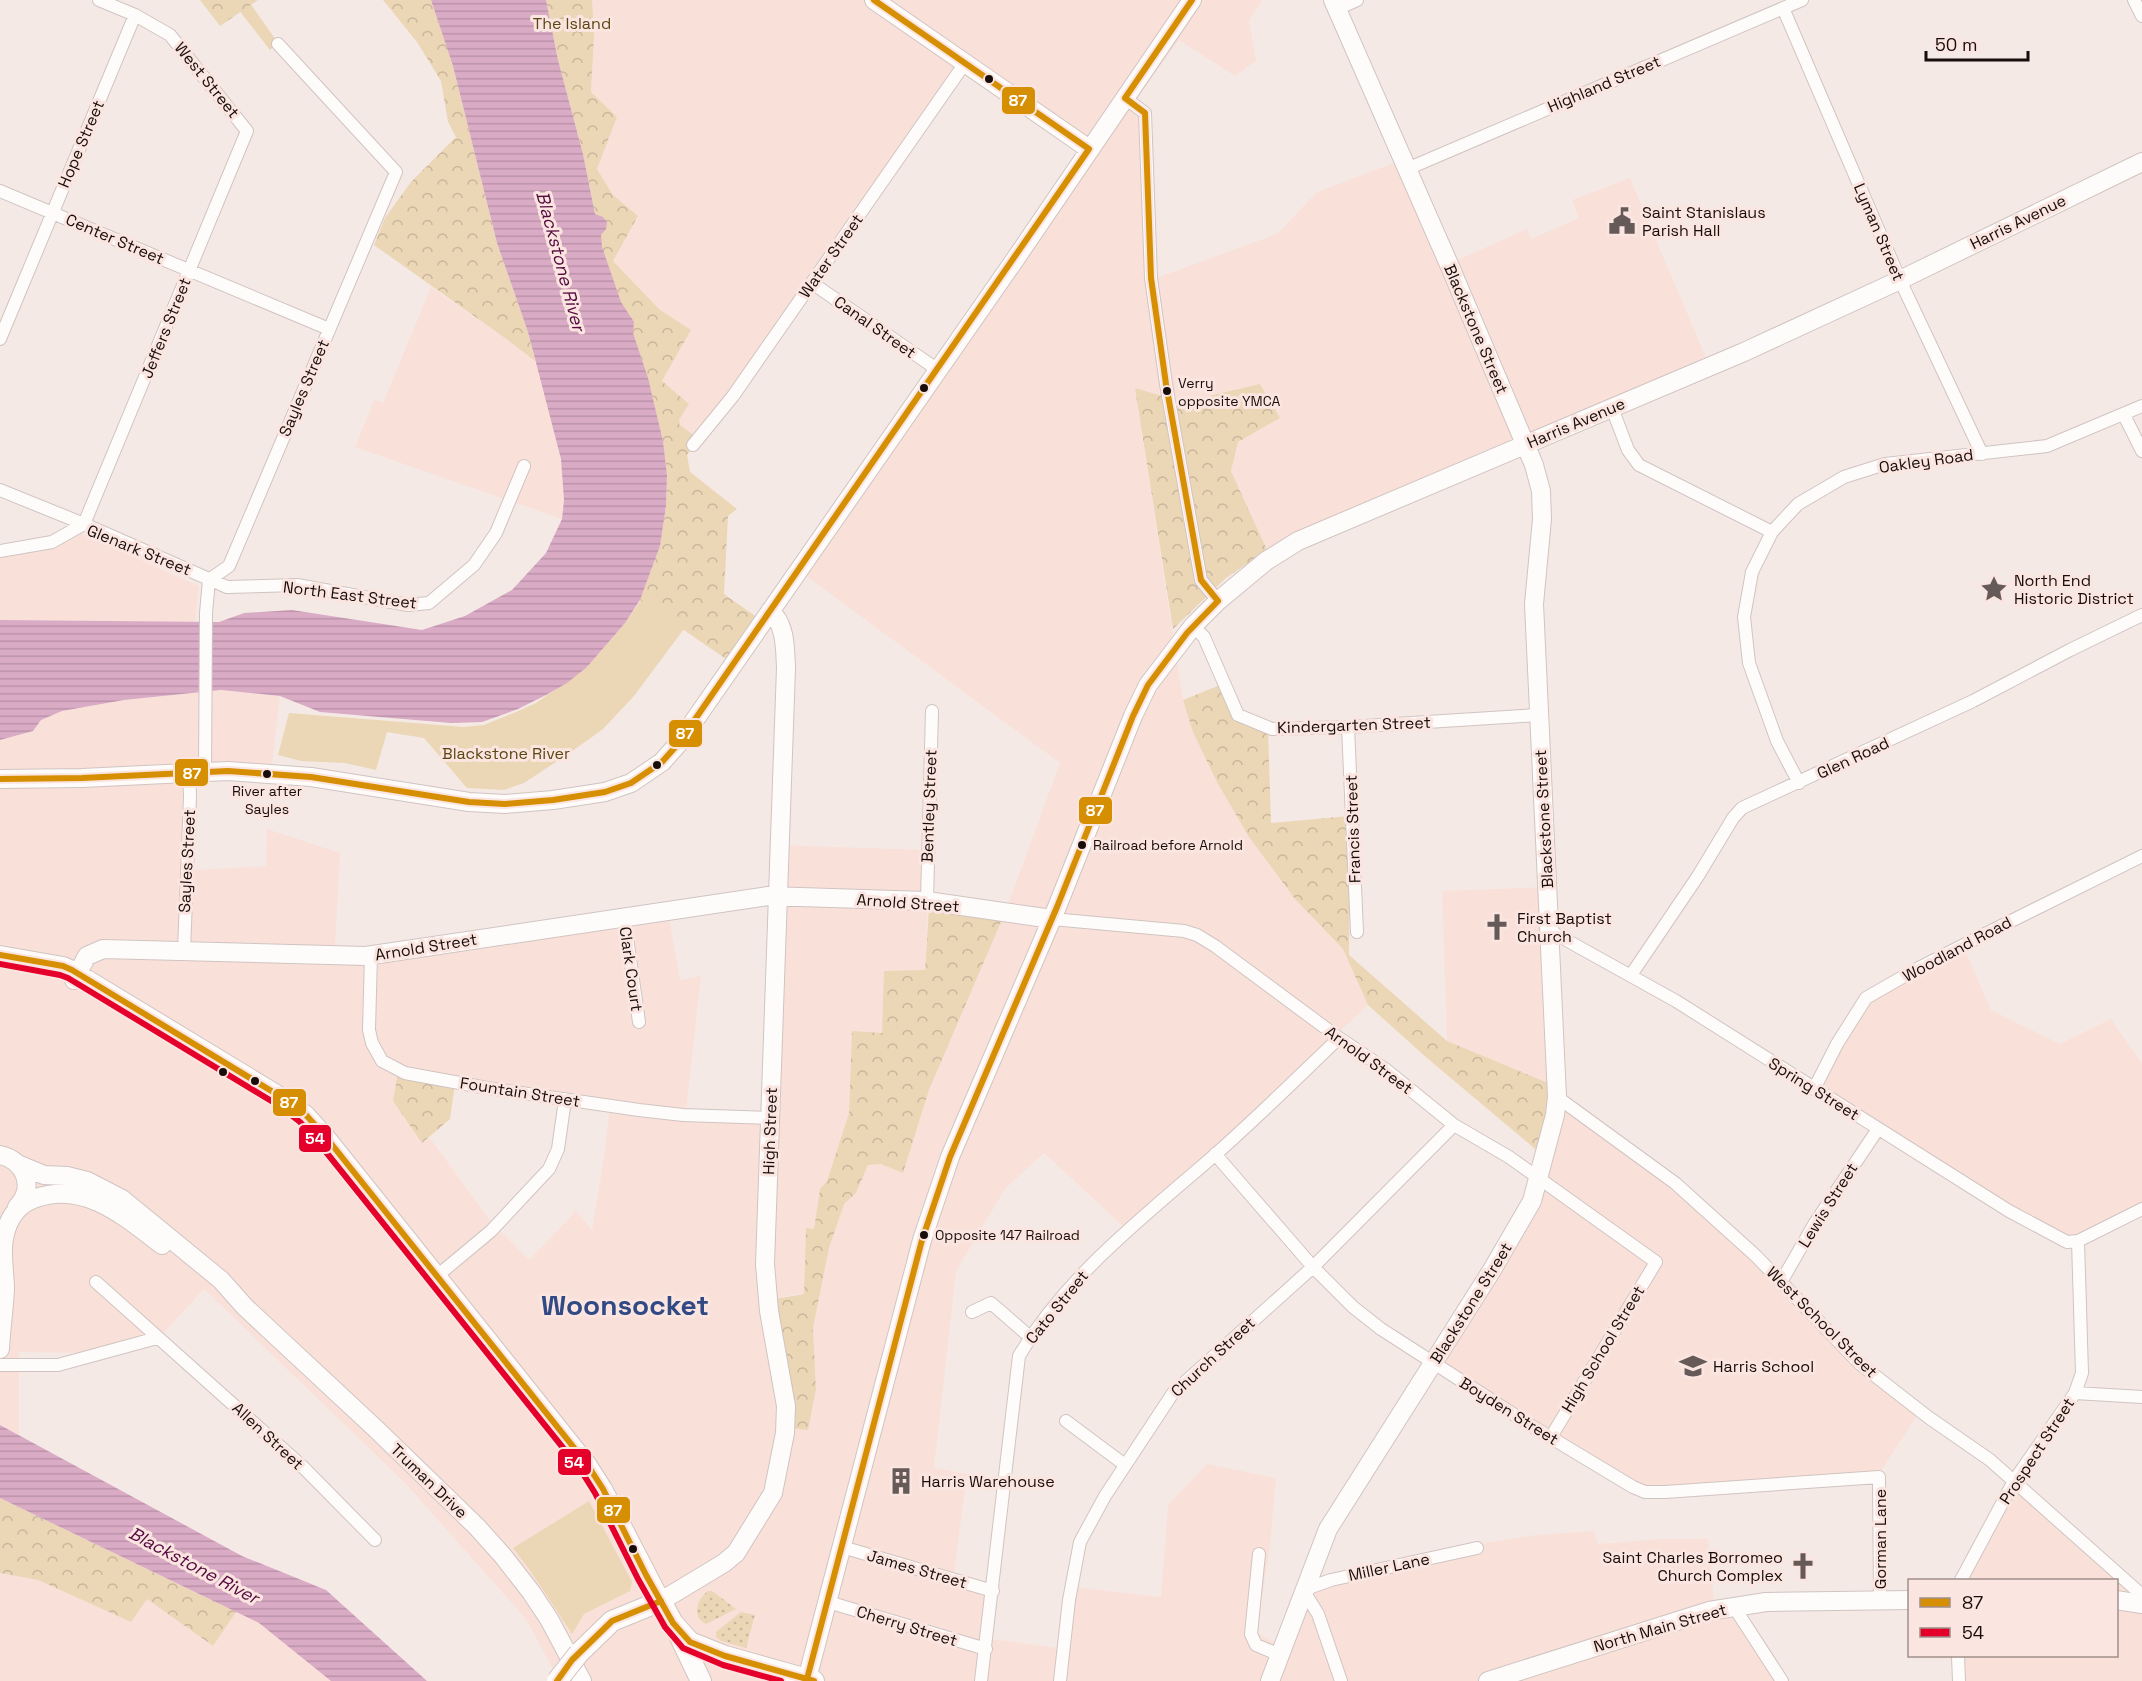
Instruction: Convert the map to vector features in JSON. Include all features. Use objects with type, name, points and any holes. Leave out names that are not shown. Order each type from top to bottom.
[{"type":"main road","points":[[874,0],[1089,149]]},
{"type":"main road","points":[[0,779],[81,778],[228,771],[311,777],[469,802],[506,804],[605,792],[631,783],[662,762],[678,744],[1192,0]]},
{"type":"main road","name":"Blackstone Street","points":[[1270,1681],[1328,1529],[1532,1201],[1555,1115],[1557,1097],[1534,604],[1542,519],[1541,491],[1534,465],[1335,4]]},
{"type":"main road","name":"Harris Avenue","points":[[811,1680],[828,1602],[922,1240],[950,1157],[1046,918],[1105,789],[1133,716],[1148,685],[1190,630],[1218,601],[1266,561],[1298,541],[1744,352],[1900,280],[2142,162]]},
{"type":"main road","name":"High Street","points":[[661,1602],[724,1563],[738,1551],[773,1493],[786,1424],[786,1406],[769,1311],[765,1264],[786,656],[781,628],[770,610]]},
{"type":"main road","name":"Arnold Street","points":[[81,979],[87,956],[103,949],[371,955],[760,896],[927,901],[1046,918]]},
{"type":"main road","points":[[0,955],[63,966],[81,979],[212,1054],[302,1111],[589,1466],[673,1623],[701,1681]]},
{"type":"main road","points":[[0,968],[81,979]]},
{"type":"main road","name":"Truman Drive","points":[[1,1154],[44,1175],[67,1176],[87,1181],[122,1199],[221,1280],[245,1307],[477,1527],[531,1592],[549,1619],[582,1681]]},
{"type":"main road","points":[[0,1348],[1,1313],[5,1290],[4,1235],[8,1223],[23,1202],[27,1188],[20,1165]]},
{"type":"main road","name":"Truman Drive","points":[[0,1215],[12,1212],[42,1196],[65,1192],[83,1195],[126,1218],[245,1307]]},
{"type":"main road","name":"North Main Street","points":[[1488,1681],[1709,1611],[1775,1602],[1908,1600]]},
{"type":"main road","points":[[2118,1600],[2142,1604]]},
{"type":"main road","points":[[557,1681],[579,1653],[612,1621],[661,1602]]},
{"type":"main road","points":[[673,1623],[690,1642],[725,1656],[811,1680]]},
{"type":"main road","points":[[701,1681],[707,1668],[725,1656]]},
{"type":"street","name":"West Street","points":[[99,0],[135,15],[170,34],[248,131]]},
{"type":"street","points":[[1335,4],[1357,0]]},
{"type":"street","name":"Highland Street","points":[[1407,169],[1802,0]]},
{"type":"street","points":[[2134,0],[2142,16]]},
{"type":"street","name":"Lyman Street","points":[[1782,8],[1900,280],[1982,454]]},
{"type":"street","name":"Hope Street","points":[[0,339],[135,15]]},
{"type":"street","name":"Sayles Street","points":[[184,951],[190,796],[197,771],[206,699],[206,613],[210,580],[228,566],[396,172],[278,44]]},
{"type":"street","name":"Water Street","points":[[693,446],[733,396],[965,63]]},
{"type":"street","points":[[1125,98],[1145,113],[1151,278],[1166,384],[1202,580],[1218,601]]},
{"type":"street","name":"Jeffers Street","points":[[84,524],[248,131]]},
{"type":"street","name":"Center Street","points":[[0,191],[330,329]]},
{"type":"street","name":"Canal Street","points":[[812,283],[938,370]]},
{"type":"street","name":"Oakley Road","points":[[1799,783],[1777,741],[1749,663],[1744,617],[1752,572],[1772,532],[1798,504],[1844,477],[1885,464],[2047,446],[2142,406]]},
{"type":"street","points":[[1612,408],[1628,450],[1639,465],[1772,532]]},
{"type":"street","points":[[2124,415],[2142,451]]},
{"type":"street","name":"North East Street","points":[[210,580],[227,587],[297,585],[408,605],[429,603],[474,565],[496,533],[524,466]]},
{"type":"street","points":[[0,490],[84,524]]},
{"type":"street","name":"Glenark Street","points":[[0,550],[52,543],[84,524],[210,580]]},
{"type":"street","name":"Glen Road","points":[[1631,975],[1698,876],[1733,818],[1742,808],[1973,701],[2142,615]]},
{"type":"street","name":"Kindergarten Street","points":[[1190,630],[1204,637],[1238,715],[1272,729],[1348,727],[1538,715]]},
{"type":"street","name":"Bentley Street","points":[[927,901],[932,711]]},
{"type":"street","name":"Francis Street","points":[[1348,727],[1357,932]]},
{"type":"street","name":"Woodland Road","points":[[1814,1089],[1837,1044],[1866,998],[1983,934],[2142,856]]},
{"type":"street","name":"Clark Court","points":[[624,916],[639,1022]]},
{"type":"street","name":"Arnold Street","points":[[1046,918],[1161,928],[1197,935],[1385,1069],[1454,1125],[1539,1178],[1656,1262]]},
{"type":"street","name":"Spring Street","points":[[1550,931],[1631,975],[2009,1211],[2067,1242],[2078,1241]]},
{"type":"street","name":"Fountain Street","points":[[371,955],[369,1030],[373,1047],[385,1064],[413,1076],[565,1100],[683,1115],[770,1118]]},
{"type":"street","name":"Cato Street","points":[[981,1681],[1018,1363],[1019,1356],[1030,1336],[1100,1256],[1215,1154],[1339,1038]]},
{"type":"street","name":"West School Street","points":[[1557,1097],[1675,1183],[1756,1256],[1860,1364],[1928,1417],[1990,1460],[2142,1595]]},
{"type":"street","points":[[437,1276],[491,1230],[549,1169],[558,1149],[565,1100]]},
{"type":"street","name":"Church Street","points":[[1060,1681],[1077,1552],[1087,1525],[1173,1393],[1313,1267],[1454,1125]]},
{"type":"street","name":"Lewis Street","points":[[1781,1282],[1815,1223],[1878,1130]]},
{"type":"street","name":"Boyden Street","points":[[1215,1154],[1313,1267],[1353,1307],[1433,1363],[1633,1487],[1645,1492],[1879,1477]]},
{"type":"street","points":[[2078,1241],[2142,1209]]},
{"type":"street","name":"Prospect Street","points":[[1962,1579],[2014,1481],[2075,1393],[2082,1373],[2078,1241]]},
{"type":"street","name":"High School Street","points":[[1551,1437],[1656,1262]]},
{"type":"street","name":"Allen Street","points":[[96,1282],[303,1467],[375,1540]]},
{"type":"street","points":[[972,1312],[990,1303],[1030,1336]]},
{"type":"street","points":[[0,1365],[58,1365],[158,1338]]},
{"type":"street","points":[[2075,1393],[2142,1397]]},
{"type":"street","points":[[1066,1421],[1125,1465]]},
{"type":"street","name":"Gorman Lane","points":[[1879,1477],[1880,1601]]},
{"type":"street","name":"James Street","points":[[842,1547],[993,1591]]},
{"type":"street","name":"Miller Lane","points":[[1303,1590],[1331,1580],[1477,1548]]},
{"type":"street","points":[[1259,1554],[1251,1634],[1257,1645],[1280,1654]]},
{"type":"street","points":[[1303,1590],[1318,1614],[1341,1681]]},
{"type":"street","name":"Cherry Street","points":[[828,1602],[986,1649]]},
{"type":"street","points":[[1734,1607],[1782,1681]]},
{"type":"street","points":[[1958,1657],[1959,1681]]},
{"type":"shaded area","points":[[588,0],[1262,0],[1249,21],[1256,61],[1235,76],[1179,40],[1138,97],[1148,281],[1277,234],[1317,192],[1399,161],[1446,265],[1527,229],[1531,239],[1579,218],[1572,200],[1630,178],[1709,365],[1267,550],[1231,471],[1238,442],[1280,418],[1260,385],[1183,402],[1135,388],[1183,700],[1217,781],[1249,837],[1295,899],[1343,949],[1368,1005],[1219,1145],[1125,1228],[1044,1153],[1005,1189],[956,1271],[934,1468],[967,1474],[953,1582],[989,1594],[984,1638],[1067,1649],[1075,1587],[1161,1597],[1168,1505],[1207,1464],[1276,1478],[1269,1555],[1256,1633],[1281,1645],[1311,1573],[1330,1576],[1478,1544],[1536,1535],[1594,1531],[1598,1544],[1660,1539],[1708,1539],[1715,1612],[1739,1608],[1784,1681],[559,1681],[526,1619],[405,1483],[204,1289],[156,1341],[84,1353],[19,1352],[19,1435],[0,1425],[0,740],[33,731],[41,720],[62,711],[124,700],[221,690],[280,696],[272,767],[195,774],[193,870],[266,866],[267,829],[340,853],[335,948],[378,949],[667,906],[680,980],[701,976],[686,1112],[762,1115],[775,845],[930,850],[925,970],[883,1033],[852,1032],[849,1113],[827,1181],[820,1189],[814,1229],[806,1229],[804,1294],[775,1299],[816,1389],[813,1328],[829,1248],[838,1216],[844,1204],[856,1193],[868,1165],[881,1164],[903,1172],[929,1090],[1004,915],[1060,763],[794,567],[1094,156],[966,69],[699,439],[677,423],[662,381],[691,330],[659,309],[612,261],[638,217],[613,195],[597,168],[617,117],[591,92],[594,36]],"holes":[[[455,1084],[610,1105],[592,1230],[576,1211],[529,1260],[492,1223],[430,1138],[422,1143]],[[589,1501],[630,1591],[584,1614],[572,1633],[513,1548]]]},
{"type":"shaded area","points":[[431,287],[535,361],[561,459],[564,500],[562,519],[355,447],[374,400],[383,403]]},
{"type":"shaded area","points":[[82,534],[199,586],[195,622],[0,620],[0,549]]},
{"type":"shaded area","points":[[1546,887],[1553,1085],[1447,1041],[1442,891]]},
{"type":"shaded area","points":[[1966,952],[1991,1010],[2060,1044],[2111,1019],[2142,1064],[2142,1207],[2080,1235],[2066,1237],[1817,1088],[1869,1002]]},
{"type":"shaded area","points":[[1553,1085],[1677,1183],[1862,1363],[1922,1408],[1876,1479],[1647,1490],[1433,1361],[1535,1181]]},
{"type":"shaded area","points":[[2019,1480],[2142,1592],[2142,1681],[1958,1681],[1958,1657],[2118,1657],[2118,1579],[1964,1579]]},
{"type":"shaded area","points":[[0,1573],[38,1580],[131,1622],[147,1599],[213,1646],[236,1612],[259,1623],[331,1681],[0,1681]]},
{"type":"green space","points":[[200,0],[258,0],[220,26]]},
{"type":"green space","points":[[231,0],[250,3],[278,43],[270,50]]},
{"type":"green space","points":[[383,0],[431,0],[453,66],[497,243],[528,332],[535,361],[374,245],[385,218],[411,182],[456,137],[448,122],[441,81],[417,42]]},
{"type":"green space","name":"The Island","points":[[546,0],[588,0],[594,36],[591,92],[617,117],[597,169],[613,195],[638,216],[613,261],[659,309],[691,330],[662,381],[689,404],[677,423],[699,439],[687,455],[690,472],[737,509],[728,516],[724,594],[758,618],[729,661],[640,600],[660,546],[666,506],[667,475],[663,441],[648,378],[633,333],[634,322],[621,302],[601,247],[601,235],[607,226],[600,216],[595,214]]},
{"type":"green space","name":"Blackstone River","points":[[547,0],[592,0],[594,36],[584,54],[593,175],[625,219],[613,261],[662,381],[677,408],[710,594],[634,696],[603,729],[524,783],[504,790],[467,788],[424,738],[387,732],[376,770],[345,763],[301,761],[278,755],[289,713],[464,727],[484,725],[536,703],[587,667],[625,623],[651,586],[671,494],[668,441],[621,302]]},
{"type":"green space","points":[[1260,384],[1280,418],[1238,442],[1231,471],[1267,550],[1226,578],[1173,629],[1135,388],[1183,402]]},
{"type":"green space","points":[[1220,685],[1238,719],[1268,728],[1271,823],[1350,816],[1349,955],[1447,1041],[1553,1085],[1540,1153],[1368,1005],[1343,949],[1295,899],[1249,837],[1217,782],[1193,732],[1183,700]]},
{"type":"green space","points":[[929,907],[1004,915],[929,1090],[903,1173],[881,1164],[868,1165],[856,1193],[844,1204],[829,1248],[813,1328],[816,1389],[808,1430],[780,1427],[775,1299],[804,1294],[806,1228],[814,1229],[820,1189],[827,1181],[849,1113],[852,1031],[882,1033],[884,971],[925,970]]},
{"type":"green space","points":[[398,1072],[455,1084],[450,1119],[422,1143],[393,1101]]},
{"type":"green space","points":[[0,1498],[236,1612],[213,1646],[147,1599],[131,1622],[38,1580],[0,1573]]},
{"type":"green space","points":[[589,1501],[632,1582],[630,1591],[584,1614],[572,1634],[513,1548]]},
{"type":"green space","points":[[708,1591],[712,1591],[736,1609],[706,1624],[701,1621],[697,1608]]},
{"type":"green space","points":[[741,1612],[755,1615],[746,1648],[721,1641],[716,1637],[716,1632]]},
{"type":"water","points":[[431,0],[546,0],[595,214],[603,217],[607,222],[606,229],[601,235],[602,247],[621,302],[634,322],[633,333],[648,378],[663,441],[667,475],[666,506],[660,546],[640,600],[625,623],[587,667],[567,683],[518,709],[482,722],[451,723],[320,712],[280,696],[221,690],[124,700],[62,711],[41,720],[33,731],[0,740],[0,620],[219,622],[244,613],[292,610],[422,630],[465,616],[512,590],[546,553],[562,519],[564,500],[561,459],[528,332],[497,243],[453,66]]},
{"type":"water","points":[[0,1425],[242,1556],[326,1590],[427,1681],[331,1681],[259,1623],[0,1498]]},
{"type":"transit line","name":"87","points":[[874,0],[1089,149]]},
{"type":"transit line","name":"87","points":[[1125,98],[1192,0]]},
{"type":"transit line","name":"87","points":[[1125,98],[1145,113],[1151,278],[1166,384],[1201,580],[1218,601]]},
{"type":"transit line","name":"87","points":[[0,779],[82,778],[228,771],[311,777],[469,802],[505,804],[605,792],[631,783],[662,762],[678,744],[1089,149]]},
{"type":"transit line","name":"87","points":[[807,1679],[922,1240],[950,1157],[1057,907],[1133,716],[1148,685],[1187,633],[1218,601]]},
{"type":"transit line","name":"87","points":[[0,955],[63,966],[72,970],[283,1098],[306,1115],[587,1464],[603,1489],[673,1623],[690,1642],[725,1656],[814,1681]]},
{"type":"transit line","name":"54","points":[[0,964],[68,978],[278,1105],[300,1122],[580,1469],[595,1493],[665,1627],[683,1648],[723,1665],[781,1681]]},
{"type":"transit line","name":"87","points":[[557,1681],[572,1660],[612,1621],[661,1601]]},
{"type":"place","name":"Saint Stanislaus Parish Hall","points":[[1622,221]]},
{"type":"place","name":"Verry opposite YMCA","points":[[1167,391]]},
{"type":"place","name":"North End Historic District","points":[[1994,589]]},
{"type":"place","name":"River after Sayles","points":[[267,774]]},
{"type":"place","name":"Railroad before Arnold","points":[[1082,845]]},
{"type":"place","name":"First Baptist Church","points":[[1497,927]]},
{"type":"place","name":"Opposite 147 Railroad","points":[[924,1235]]},
{"type":"place","name":"Harris School","points":[[1693,1366]]},
{"type":"place","name":"Harris Warehouse","points":[[901,1481]]},
{"type":"place","name":"Saint Charles Borromeo Church Complex","points":[[1803,1566]]},
{"type":"district","name":"Woonsocket","points":[[625,1305]]}]
